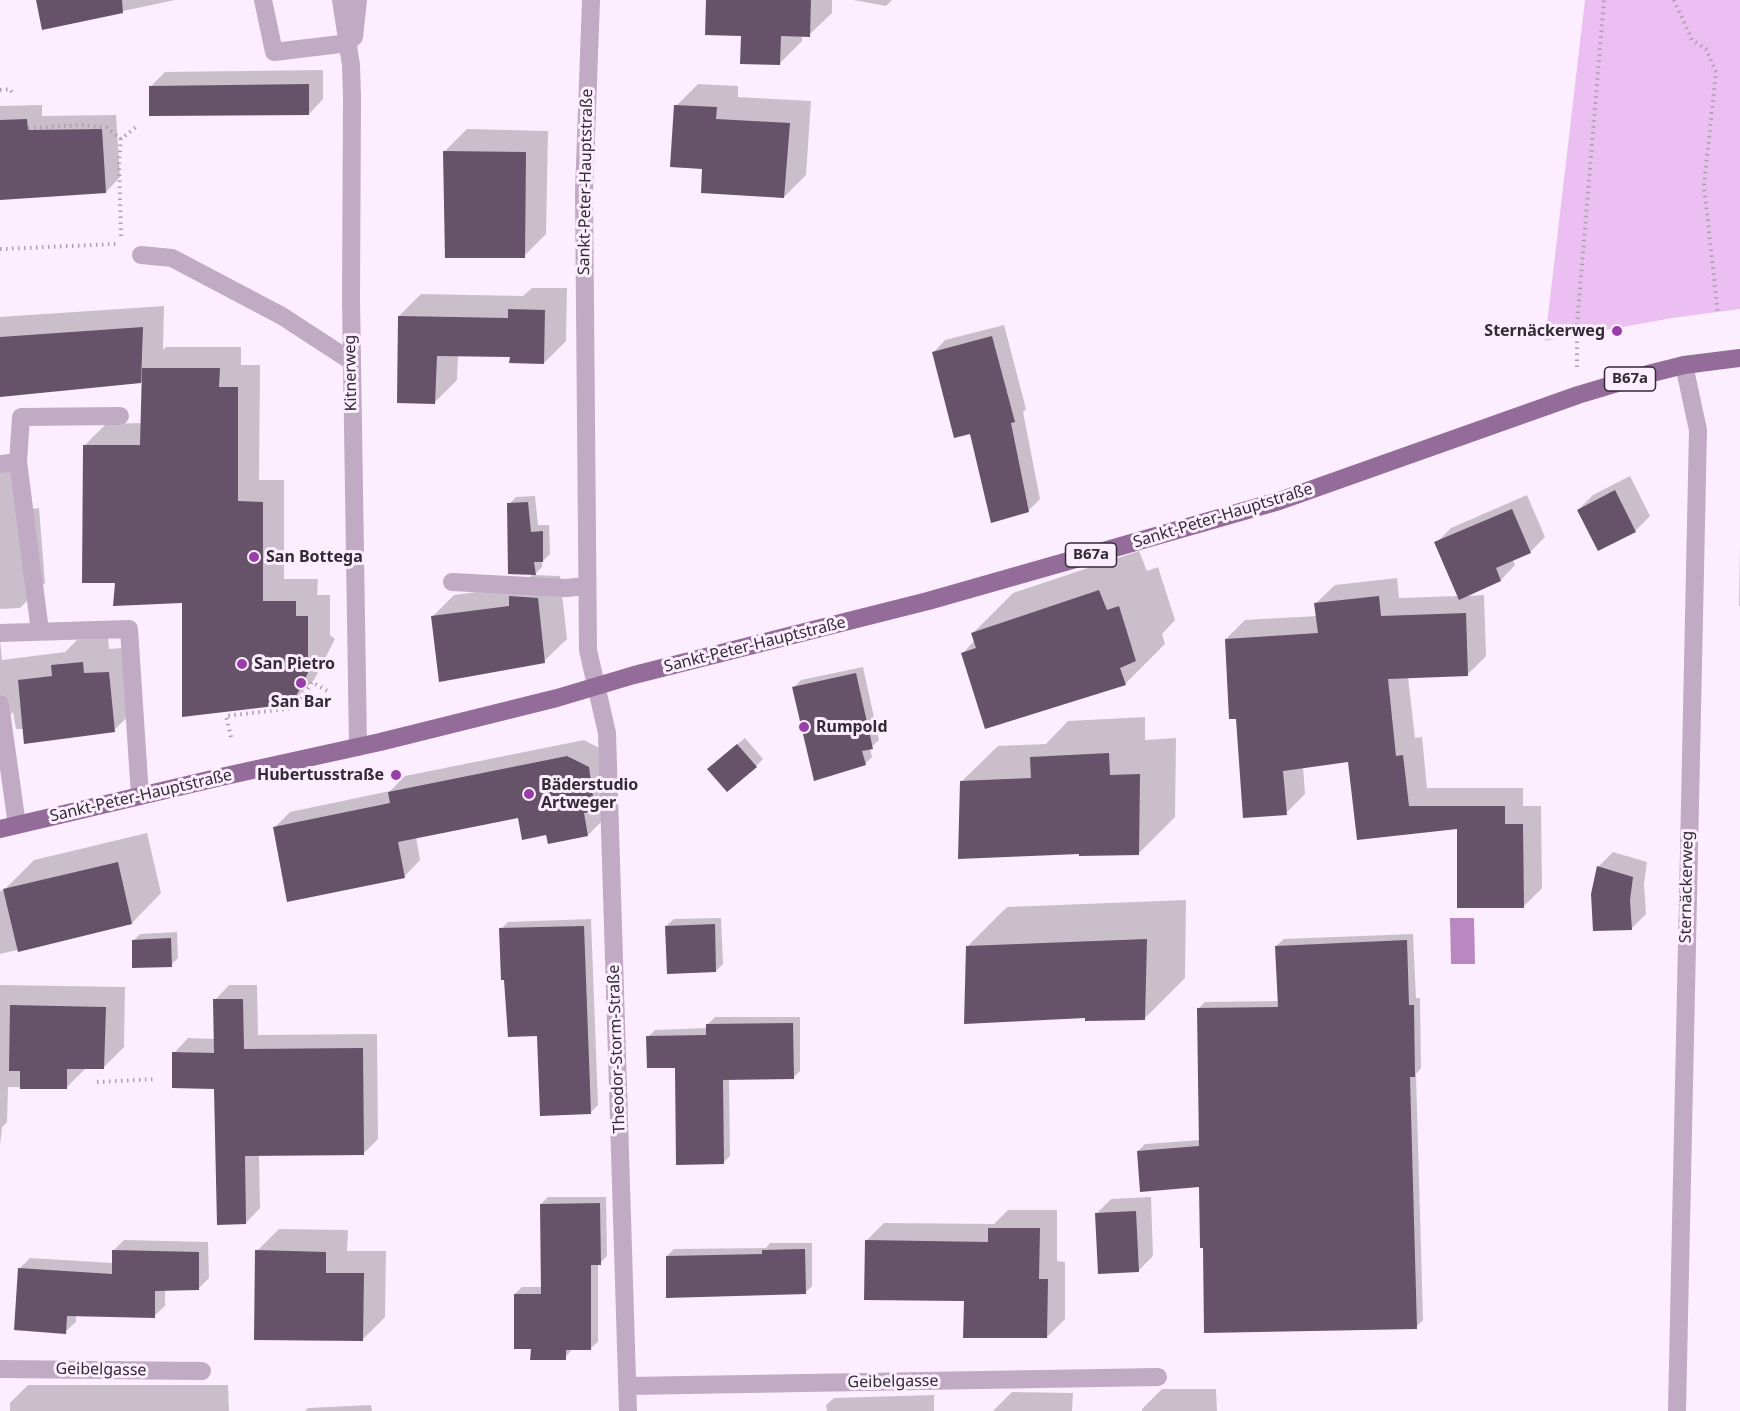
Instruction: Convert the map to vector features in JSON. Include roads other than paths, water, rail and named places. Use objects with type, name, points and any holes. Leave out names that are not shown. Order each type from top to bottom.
[{"type":"main road","name":"Sankt-Peter-Hauptstraße","points":[[8,827],[358,747],[928,601],[1279,501],[1578,395],[1684,365],[1740,358]]},
{"type":"street","points":[[264,0],[274,52],[349,43]]},
{"type":"street","name":"Kitnerweg","points":[[341,0],[351,65],[351,361],[358,747]]},
{"type":"street","points":[[351,65],[358,0]]},
{"type":"street","name":"Sankt-Peter-Hauptstraße","points":[[591,0],[584,192],[587,586],[588,650],[597,687]]},
{"type":"street","points":[[141,255],[172,258],[282,316],[351,361]]},
{"type":"street","name":"Sternäckerweg","points":[[1677,1411],[1698,430],[1684,365]]},
{"type":"street","points":[[40,631],[9,463],[21,417],[120,416]]},
{"type":"street","points":[[452,582],[566,588],[587,586]]},
{"type":"street","points":[[0,633],[129,629],[140,796]]},
{"type":"street","name":"Theodor-Storm-Straße","points":[[597,687],[607,733],[628,1411]]},
{"type":"street","points":[[0,704],[8,827]]},
{"type":"street","name":"Geibelgasse","points":[[0,1369],[202,1371]]},
{"type":"street","name":"Geibelgasse","points":[[628,1386],[1158,1377]]},
{"type":"place","name":"Sternäckerweg","points":[[1617,331]]},
{"type":"place","name":"San Bottega","points":[[254,557]]},
{"type":"place","name":"San Pietro","points":[[242,664]]},
{"type":"place","name":"San Bar","points":[[301,683]]},
{"type":"place","name":"Rumpold","points":[[804,727]]},
{"type":"place","name":"Hubertusstraße","points":[[396,775]]},
{"type":"place","name":"Bäderstudio Artweger","points":[[529,794]]}]
